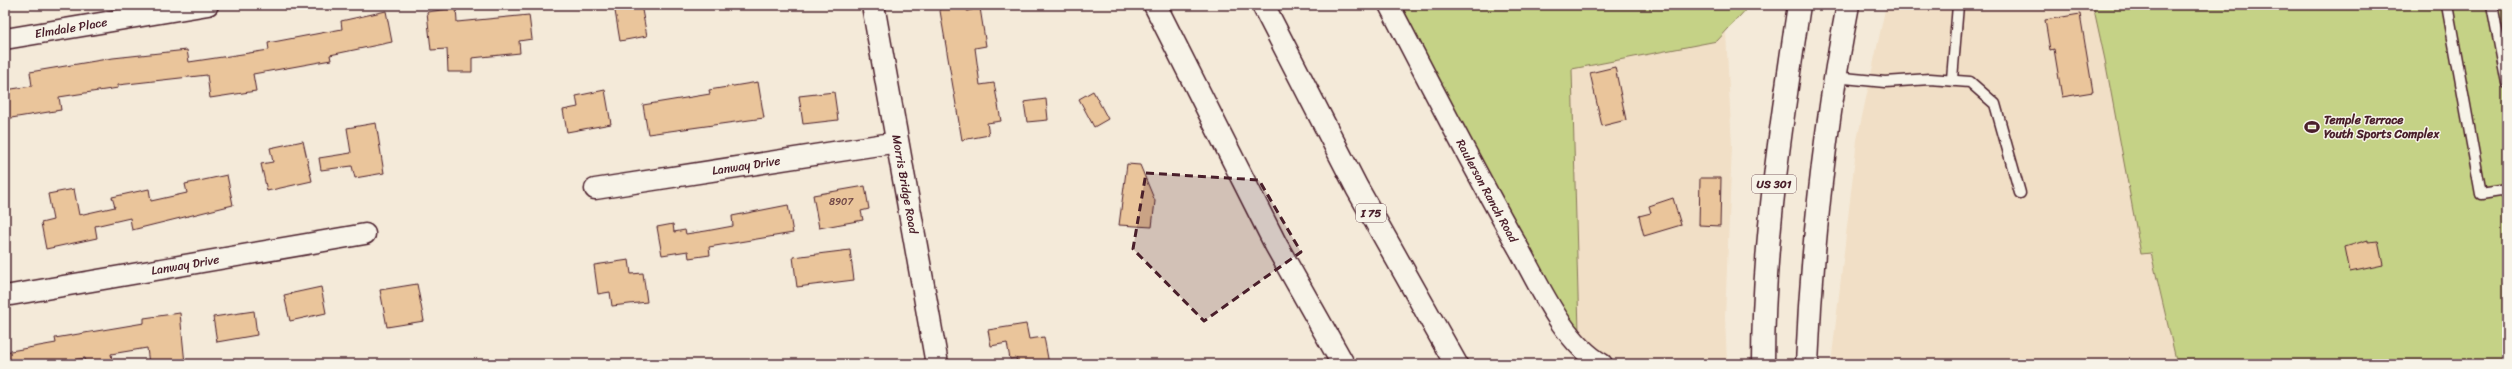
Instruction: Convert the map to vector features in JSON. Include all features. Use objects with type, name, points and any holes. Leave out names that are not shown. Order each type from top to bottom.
[{"type":"main road","name":"Morris Bridge Road","points":[[873,5],[937,364]]},
{"type":"main road","points":[[1155,5],[1276,245],[1343,364]]},
{"type":"main road","name":"I 75","points":[[1263,5],[1357,188],[1456,364]]},
{"type":"main road","name":"US 301","points":[[1763,364],[1763,310],[1778,135],[1799,5]]},
{"type":"main road","points":[[1807,364],[1810,275],[1828,116],[1848,5]]},
{"type":"street","name":"Elmdale Place","points":[[5,39],[208,5]]},
{"type":"street","name":"Raulerson Ranch Road","points":[[1389,5],[1483,184],[1560,321],[1589,357],[1602,364]]},
{"type":"street","name":"Lanway Drive","points":[[595,190],[898,142]]},
{"type":"street","name":"Lanway Drive","points":[[5,296],[365,234]]},
{"type":"lane","points":[[1952,79],[1958,5]]},
{"type":"lane","points":[[2447,5],[2481,194],[2507,190]]},
{"type":"lane","points":[[2492,5],[2507,83]]},
{"type":"lane","points":[[1834,77],[1885,82],[1952,79],[1970,82],[1995,104],[2020,193]]},
{"type":"highlighted area","points":[[1146,173],[1259,180],[1301,252],[1204,321],[1133,249]]},
{"type":"shaded area","points":[[1886,5],[2093,5],[2177,364],[1831,364],[1857,140]]},
{"type":"shaded area","points":[[1726,32],[1732,146],[1725,317],[1727,364],[1626,364],[1594,349],[1579,332],[1572,69],[1717,41]]},
{"type":"green space","points":[[1399,5],[1750,5],[1717,41],[1572,69],[1579,332],[1567,316],[1490,179]]},
{"type":"green space","name":"Temple Terrace Youth Sports Complex","points":[[2093,5],[2507,5],[2507,364],[2177,364],[2151,253],[2141,254],[2105,60]]},
{"type":"building","points":[[614,5],[641,5],[647,36],[620,41]]},
{"type":"building","points":[[939,5],[966,5],[967,11],[980,8],[986,46],[975,48],[980,85],[994,83],[1001,121],[987,123],[989,135],[962,140]]},
{"type":"building","points":[[456,8],[457,22],[529,15],[532,39],[519,41],[520,53],[472,58],[472,72],[448,72],[447,49],[431,50],[427,12]]},
{"type":"building","points":[[386,11],[392,42],[330,55],[331,60],[253,74],[256,91],[210,98],[207,75],[118,85],[118,88],[59,97],[61,110],[5,119],[5,90],[32,86],[30,72],[113,58],[187,50],[189,62],[269,50],[268,43],[342,29],[341,21]]},
{"type":"building","points":[[2080,14],[2093,92],[2062,97],[2054,49],[2050,50],[2045,20]]},
{"type":"building","points":[[1615,67],[1626,120],[1602,126],[1590,73]]},
{"type":"building","points":[[758,82],[764,118],[648,134],[643,105],[710,94],[709,90]]},
{"type":"building","points":[[605,90],[611,124],[567,132],[563,110],[578,107],[576,96]]},
{"type":"building","points":[[1093,91],[1108,119],[1094,127],[1079,99]]},
{"type":"building","points":[[834,92],[838,120],[803,124],[799,96]]},
{"type":"building","points":[[1046,99],[1048,120],[1027,122],[1024,102]]},
{"type":"building","points":[[376,123],[384,173],[355,178],[352,166],[321,170],[319,158],[351,153],[347,128]]},
{"type":"building","points":[[303,141],[312,181],[267,191],[261,164],[273,162],[270,148]]},
{"type":"building","points":[[1127,164],[1140,165],[1155,201],[1152,227],[1119,225]]},
{"type":"building","points":[[227,175],[233,205],[132,230],[130,218],[95,226],[97,238],[46,249],[41,223],[53,220],[48,194],[74,189],[79,215],[115,207],[112,197],[149,189],[151,201],[187,193],[185,184]]},
{"type":"building","points":[[1700,178],[1721,178],[1720,226],[1699,225]]},
{"type":"building","points":[[865,186],[869,209],[861,211],[863,220],[819,228],[813,195]]},
{"type":"building","points":[[1673,198],[1681,225],[1644,236],[1639,216],[1651,213],[1649,206]]},
{"type":"building","points":[[788,205],[793,233],[709,247],[710,255],[689,258],[688,251],[662,255],[657,227],[673,224],[674,232],[685,230],[686,234],[706,231],[733,226],[732,216]]},
{"type":"building","points":[[2368,240],[2368,242],[2378,241],[2383,265],[2350,272],[2345,247]]},
{"type":"building","points":[[850,250],[854,280],[797,287],[793,257]]},
{"type":"building","points":[[629,260],[631,274],[643,273],[647,302],[612,306],[610,292],[598,294],[594,265]]},
{"type":"building","points":[[417,284],[424,321],[387,327],[380,290]]},
{"type":"building","points":[[321,287],[326,313],[290,321],[284,295]]},
{"type":"building","points":[[254,311],[257,335],[217,342],[213,317]]},
{"type":"building","points":[[180,313],[185,364],[149,364],[147,348],[111,354],[113,364],[86,364],[85,358],[49,364],[5,364],[5,352],[56,343],[55,338],[144,323],[144,318]]},
{"type":"building","points":[[1026,324],[1029,339],[1044,337],[1049,364],[1017,364],[1016,358],[1010,359],[1007,343],[991,346],[988,330]]},
{"type":"place","name":"Temple Terrace Youth Sports Complex","points":[[2312,127]]}]
